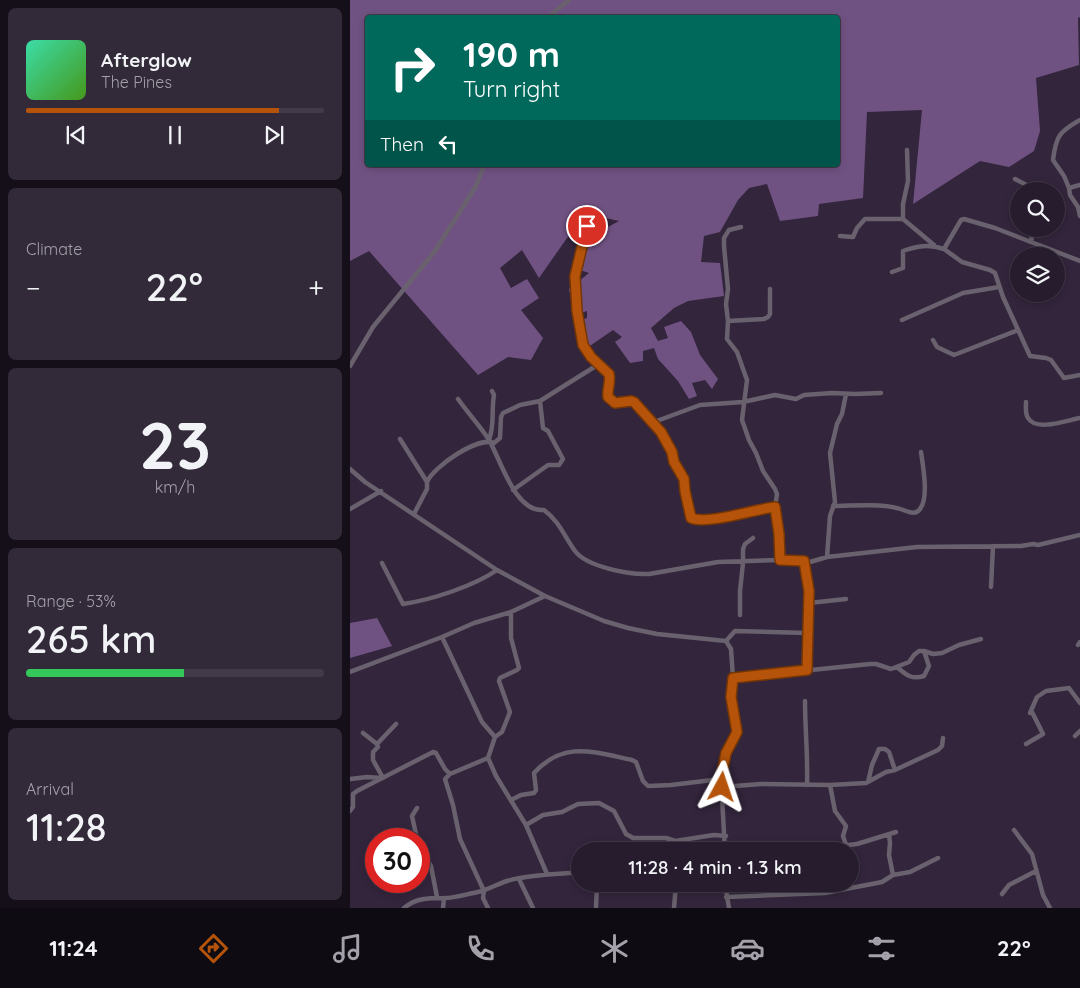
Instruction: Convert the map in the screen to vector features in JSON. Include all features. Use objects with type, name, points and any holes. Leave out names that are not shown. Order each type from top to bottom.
[{"type":"street","points":[[551,15],[569,0]]},
{"type":"street","points":[[1080,120],[1068,126],[1055,140],[1053,160],[1064,176],[1080,216]]},
{"type":"street","points":[[904,219],[904,204],[908,181],[907,150]]},
{"type":"street","points":[[350,366],[373,327],[435,251],[476,186],[483,167]]},
{"type":"street","points":[[1015,179],[1021,182]]},
{"type":"street","points":[[1069,188],[1080,185]]},
{"type":"street","points":[[840,236],[853,237],[857,228],[865,219],[904,219],[934,245],[944,249],[962,262],[995,273],[999,287],[1030,356],[1051,360],[1064,378],[1080,375]]},
{"type":"street","points":[[944,249],[961,220],[964,219],[1079,261],[1080,255]]},
{"type":"street","points":[[593,225],[587,226],[575,276],[577,311],[583,345],[591,357],[609,374],[608,397],[615,403],[634,402],[661,432],[672,452],[674,462],[684,479],[691,518],[699,520],[713,519],[775,507]]},
{"type":"street","points":[[741,227],[729,230],[724,238],[724,261],[728,289],[726,304],[728,321],[727,339],[737,352],[747,380],[742,420],[759,461],[775,489],[780,560]]},
{"type":"street","points":[[1031,242],[1032,237]]},
{"type":"street","points":[[892,272],[903,268],[902,251],[919,246],[934,245]]},
{"type":"street","points":[[902,320],[963,293],[999,287]]},
{"type":"street","points":[[728,321],[764,319],[768,317],[770,314],[770,289]]},
{"type":"street","points":[[933,340],[937,347],[954,354],[1018,330]]},
{"type":"street","points":[[414,514],[431,474],[471,445],[489,440],[494,443],[500,438],[501,417],[503,413],[520,405],[540,401],[598,364]]},
{"type":"street","points":[[489,440],[494,426],[494,395],[492,391]]},
{"type":"street","points":[[654,422],[700,405],[743,402],[775,395],[796,399],[804,396],[832,393],[881,392]]},
{"type":"street","points":[[827,557],[830,516],[835,502],[830,453],[846,394]]},
{"type":"street","points":[[458,399],[489,440],[513,490],[529,506],[538,511],[544,510],[556,519],[576,553],[604,568],[639,574],[718,562],[744,563],[780,560],[810,562],[827,557],[917,547],[1038,545],[1080,535]]},
{"type":"street","points":[[513,490],[548,465],[559,465],[564,459],[548,431],[543,428],[540,401]]},
{"type":"street","points":[[1026,402],[1028,420],[1033,423],[1045,426],[1080,418]]},
{"type":"street","points":[[400,439],[427,482]]},
{"type":"street","points":[[833,506],[889,506],[898,507],[910,512],[920,510],[924,500],[921,452]]},
{"type":"street","points":[[350,469],[365,482],[497,570],[545,596],[604,621],[628,628],[657,634],[726,641]]},
{"type":"street","points":[[350,509],[381,491]]},
{"type":"street","points":[[740,615],[740,591],[744,563],[743,546],[753,538]]},
{"type":"street","points":[[991,587],[993,546]]},
{"type":"street","points":[[804,561],[809,591],[807,670]]},
{"type":"street","points":[[382,563],[403,604],[419,602],[484,579],[497,570]]},
{"type":"street","points":[[350,672],[474,623],[511,612],[545,596]]},
{"type":"street","points":[[809,603],[846,599]]},
{"type":"street","points":[[511,612],[511,638],[519,668],[499,680],[510,712],[502,732],[495,737],[488,758],[510,800],[526,825],[547,874]]},
{"type":"street","points":[[726,641],[735,631],[807,633]]},
{"type":"street","points":[[442,637],[482,722],[495,737]]},
{"type":"street","points":[[733,678],[870,664],[892,669],[909,662],[919,652],[942,653],[959,645],[981,639]]},
{"type":"street","points":[[726,641],[731,649],[733,678],[731,697],[737,732],[726,753],[721,778],[726,842]]},
{"type":"street","points":[[897,667],[917,679],[924,676],[929,666],[924,651]]},
{"type":"street","points":[[1026,744],[1043,734],[1032,712],[1030,713],[1037,697],[1046,691],[1069,688],[1080,703]]},
{"type":"street","points":[[805,701],[805,732],[808,752],[807,785]]},
{"type":"street","points":[[382,778],[373,760],[373,752],[378,747],[377,744],[396,724]]},
{"type":"street","points":[[1075,736],[1080,731]]},
{"type":"street","points":[[363,733],[377,744]]},
{"type":"street","points":[[722,787],[761,784],[830,785],[868,782],[886,772],[895,770],[938,750],[942,746],[943,738]]},
{"type":"street","points":[[868,782],[872,765],[879,749],[889,752],[895,770]]},
{"type":"street","points":[[510,800],[521,795],[534,793],[536,790],[534,774],[556,756],[580,750],[595,751],[636,762],[642,781],[648,786],[671,785],[721,778]]},
{"type":"street","points":[[350,811],[353,807],[354,794],[433,752],[436,753],[450,774]]},
{"type":"street","points":[[488,758],[450,774],[445,779],[460,839],[484,891],[483,898],[488,908]]},
{"type":"street","points":[[350,779],[367,776],[382,778]]},
{"type":"street","points":[[830,785],[835,811],[846,826],[843,836],[845,842]]},
{"type":"street","points":[[526,825],[543,815],[562,812],[578,804],[599,803],[614,811],[626,834],[633,838],[666,838],[675,841],[714,835],[726,836]]},
{"type":"street","points":[[415,828],[412,816],[417,808]]},
{"type":"street","points":[[1014,830],[1032,854],[1043,895],[1050,908]]},
{"type":"street","points":[[859,843],[896,832]]},
{"type":"street","points":[[889,834],[889,855],[893,875]]},
{"type":"street","points":[[726,897],[825,893],[882,882],[893,875],[910,872],[938,858]]},
{"type":"street","points":[[430,864],[437,897]]},
{"type":"street","points":[[1002,894],[1009,885],[1036,872]]},
{"type":"street","points":[[404,908],[412,902],[429,898],[444,898],[484,891],[519,879],[547,874],[571,873]]},
{"type":"street","points":[[519,879],[533,908]]},
{"type":"street","points":[[596,908],[597,892]]},
{"type":"street","points":[[674,908],[675,892]]},
{"type":"street","points":[[726,892],[729,908]]},
{"type":"street","points":[[443,908],[444,898]]},
{"type":"shaded area","points":[[350,0],[1080,0],[1080,17],[1078,18],[1079,65],[1036,78],[1040,131],[1034,151],[1009,167],[980,161],[913,204],[922,110],[867,112],[863,198],[819,204],[818,216],[780,221],[767,184],[749,188],[738,200],[720,232],[704,236],[701,262],[720,263],[724,296],[688,301],[674,308],[651,328],[658,341],[668,338],[664,327],[681,321],[691,332],[700,355],[718,379],[712,389],[705,380],[692,383],[697,396],[689,399],[678,381],[658,359],[654,348],[643,351],[643,361],[630,363],[615,342],[622,337],[613,330],[584,350],[575,322],[587,318],[587,311],[574,315],[569,289],[589,273],[580,270],[591,236],[619,221],[592,215],[567,238],[539,278],[522,250],[500,268],[511,288],[527,279],[539,298],[521,310],[543,338],[531,360],[508,357],[478,375],[369,251],[350,261]]},
{"type":"shaded area","points":[[377,618],[392,646],[350,658],[350,623]]},
{"type":"route","points":[[587,226],[584,246],[575,276],[577,311],[583,345],[591,357],[609,374],[608,397],[615,403],[634,402],[661,432],[672,452],[674,462],[684,479],[689,516],[691,518],[699,520],[713,519],[775,507],[780,560],[804,561],[809,591],[807,670],[733,678],[731,697],[737,732],[726,753],[721,778],[722,787]]}]
